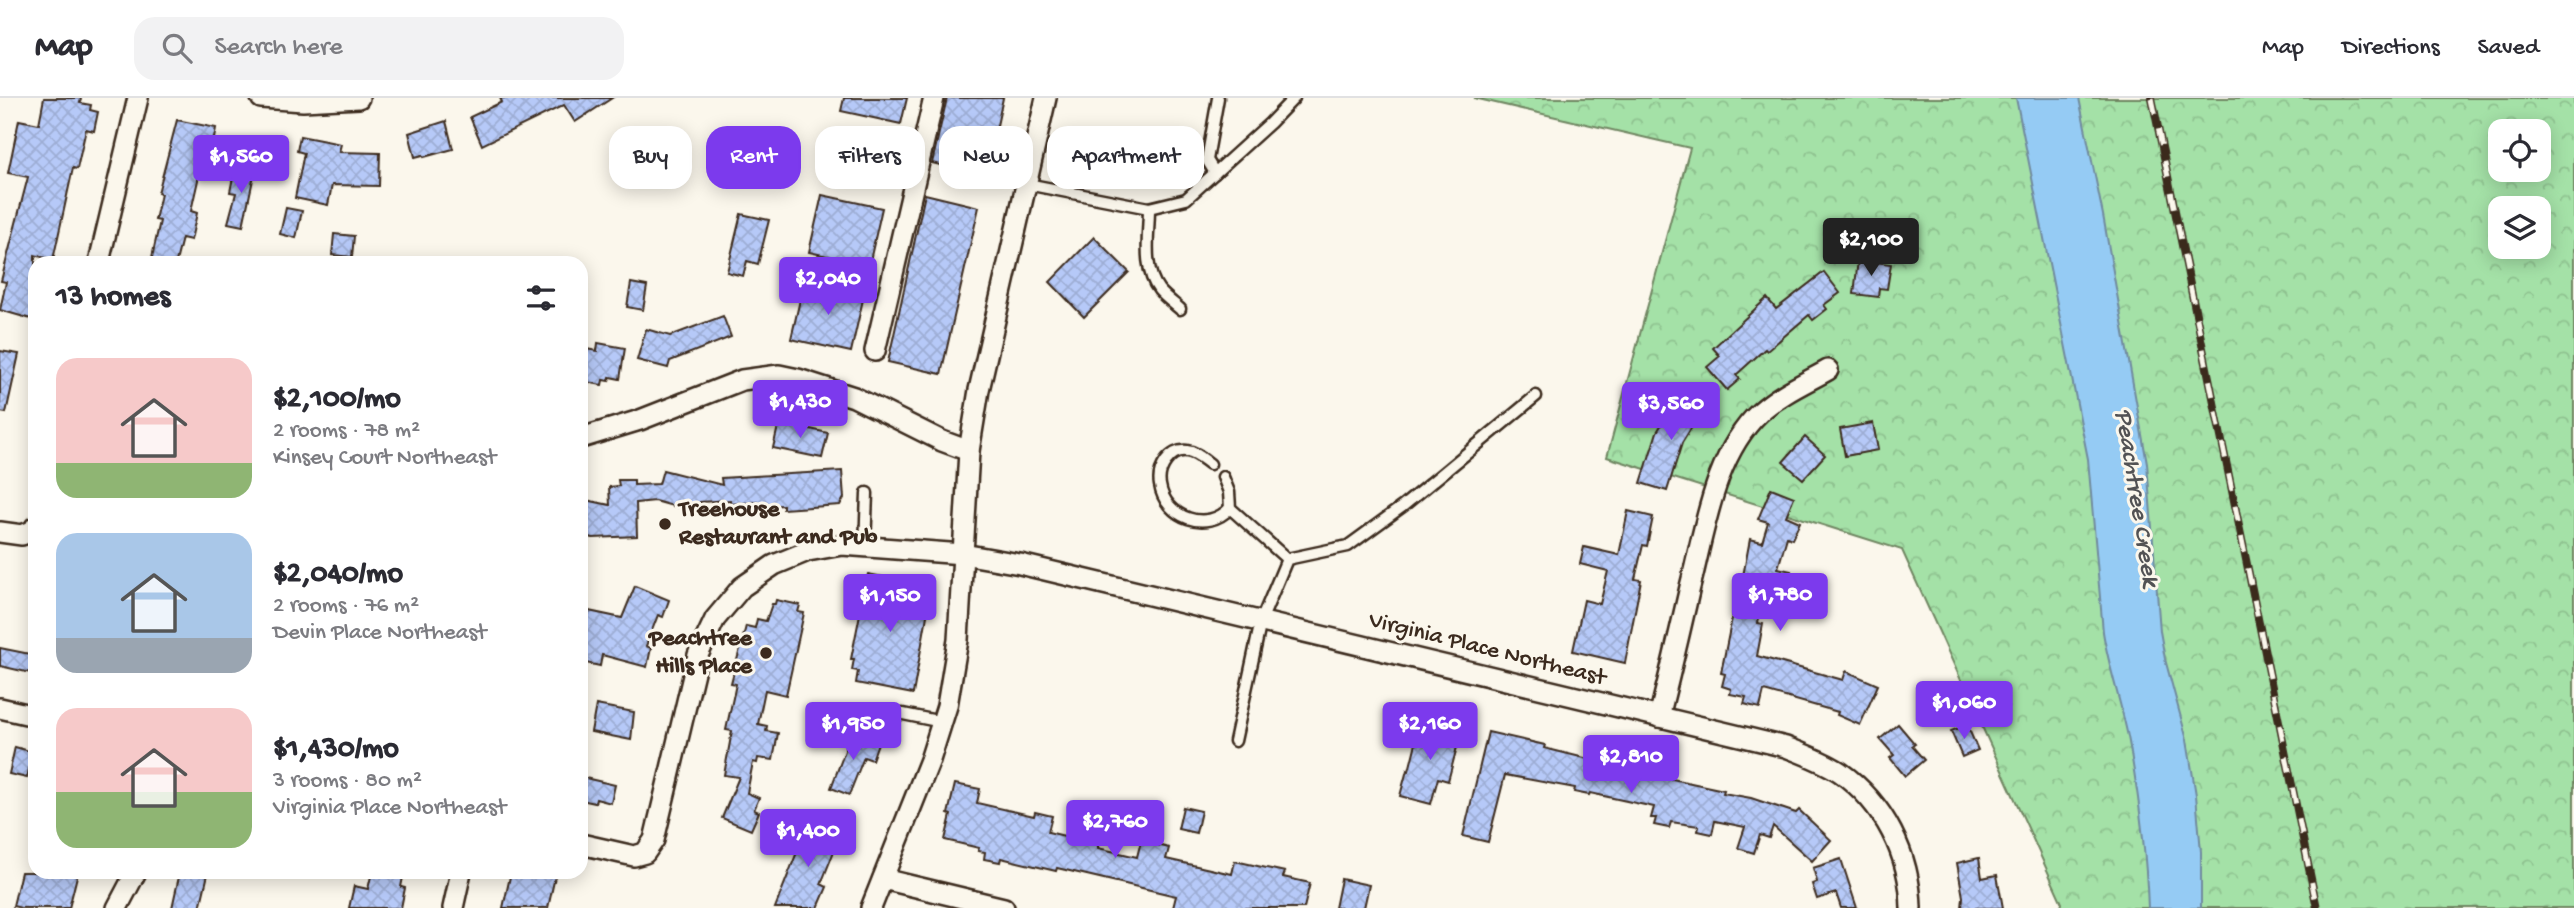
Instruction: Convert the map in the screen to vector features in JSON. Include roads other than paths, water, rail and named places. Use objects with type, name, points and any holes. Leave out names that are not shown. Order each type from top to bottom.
[{"type":"street","points":[[100,256],[138,98]]},
{"type":"street","points":[[261,98],[303,101],[359,98]]},
{"type":"street","points":[[875,351],[934,98]]},
{"type":"street","points":[[1033,157],[1046,98]]},
{"type":"street","points":[[871,908],[930,760],[942,722],[958,640],[969,451],[979,390],[1026,189]]},
{"type":"street","points":[[1659,717],[1711,502],[1724,466],[1744,432],[1760,412],[1780,397],[1828,370]]},
{"type":"street","points":[[588,436],[640,420],[742,380],[779,375],[854,397],[942,441],[969,451]]},
{"type":"street","points":[[0,532],[22,535],[28,532]]},
{"type":"street","name":"Virginia Place Northeast","points":[[588,846],[634,856],[645,853],[654,840],[698,655],[715,619],[742,587],[774,565],[808,551],[841,553],[865,547],[963,554],[1020,564],[1786,747],[1818,760],[1840,773],[1861,790],[1878,809],[1892,831],[1907,872],[1911,908]]},
{"type":"street","points":[[0,708],[28,714]]},
{"type":"street","points":[[883,878],[1004,908]]},
{"type":"street","points":[[117,908],[132,879]]},
{"type":"street","points":[[453,908],[459,879]]},
{"type":"lane","points":[[1215,173],[1207,160],[1218,98]]},
{"type":"lane","points":[[1033,185],[1149,208],[1186,199],[1294,98]]},
{"type":"lane","points":[[1149,208],[1150,273],[1159,290],[1180,309]]},
{"type":"lane","points":[[1287,559],[1348,546],[1403,506],[1536,396]]},
{"type":"lane","points":[[1210,464],[1189,451],[1181,451],[1170,457],[1159,480],[1163,494],[1179,513],[1197,522],[1212,521],[1230,508]]},
{"type":"lane","points":[[1223,477],[1229,492],[1230,508],[1287,559]]},
{"type":"lane","points":[[865,547],[867,493]]},
{"type":"lane","points":[[1235,741],[1261,621],[1287,559]]},
{"type":"lane","points":[[903,714],[942,722]]},
{"type":"water","name":"Peachtree Creek","points":[[2016,98],[2079,98],[2103,215],[2147,463],[2160,631],[2187,740],[2196,795],[2201,852],[2201,908],[2148,908],[2144,845],[2133,763],[2103,632],[2088,459]]},
{"type":"railway","points":[[2152,98],[2317,908]]},
{"type":"place","name":"Treehouse Restaurant and Pub","points":[[665,524]]},
{"type":"place","name":"Peachtree Hills Place","points":[[766,653]]}]
